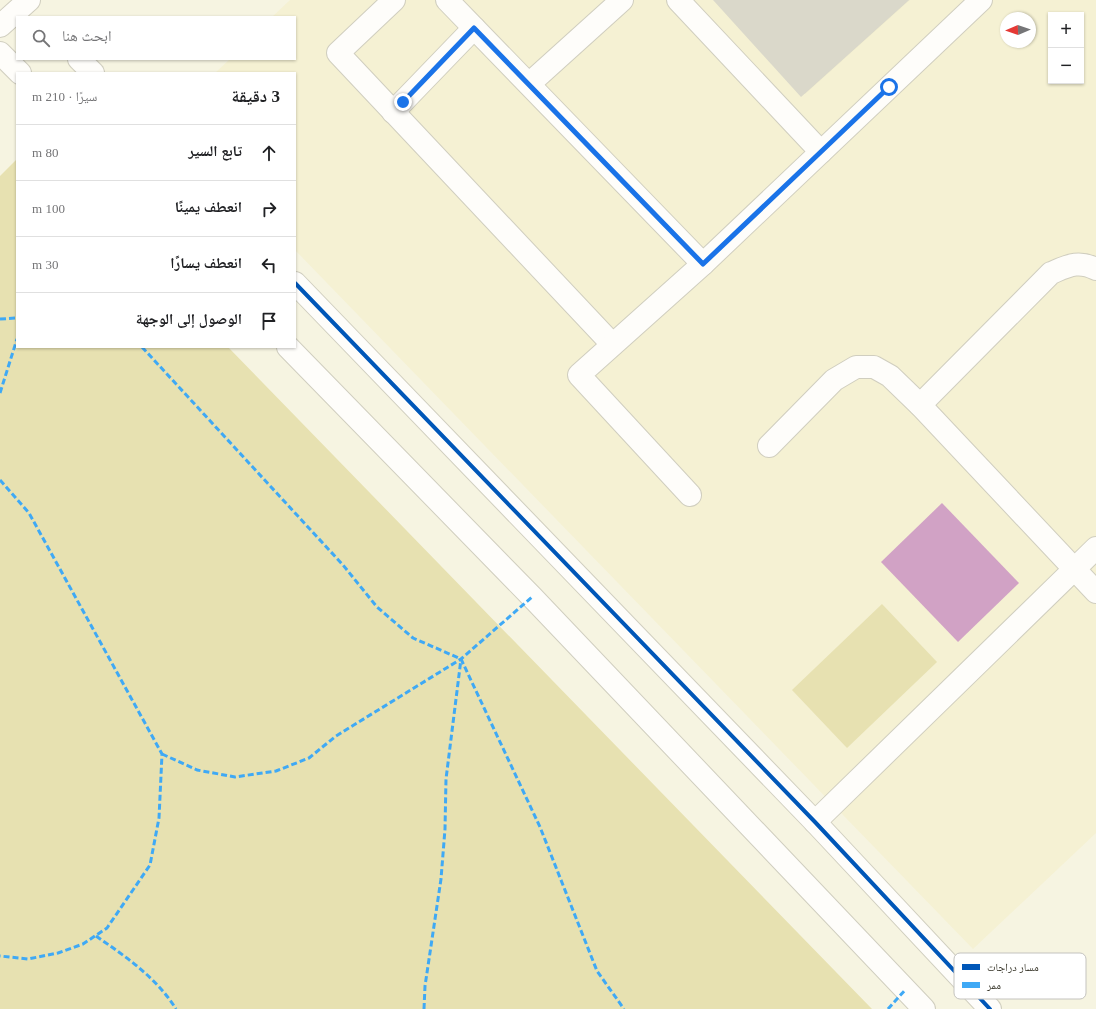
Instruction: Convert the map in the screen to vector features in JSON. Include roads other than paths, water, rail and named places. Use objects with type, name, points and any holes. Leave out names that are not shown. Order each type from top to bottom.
[{"type":"street","points":[[394,0],[338,53],[612,344]]},
{"type":"street","points":[[447,0],[703,264]]},
{"type":"street","points":[[529,84],[622,0]]},
{"type":"street","points":[[678,0],[820,152]]},
{"type":"street","points":[[690,495],[579,375],[703,264],[981,0]]},
{"type":"street","points":[[16,16],[31,7]]},
{"type":"street","points":[[0,26],[16,16]]},
{"type":"street","points":[[393,112],[474,28]]},
{"type":"street","points":[[0,53],[19,72]]},
{"type":"street","points":[[80,60],[92,72]]},
{"type":"street","points":[[920,405],[1051,273],[1068,266],[1083,264],[1096,269]]},
{"type":"street","points":[[296,284],[815,822],[954,971]]},
{"type":"street","points":[[289,348],[532,597],[924,1009]]},
{"type":"street","points":[[769,446],[834,380],[856,367],[874,367],[890,376],[920,405],[1096,592]]},
{"type":"street","points":[[815,822],[1096,548]]},
{"type":"street","points":[[981,999],[990,1009]]}]
